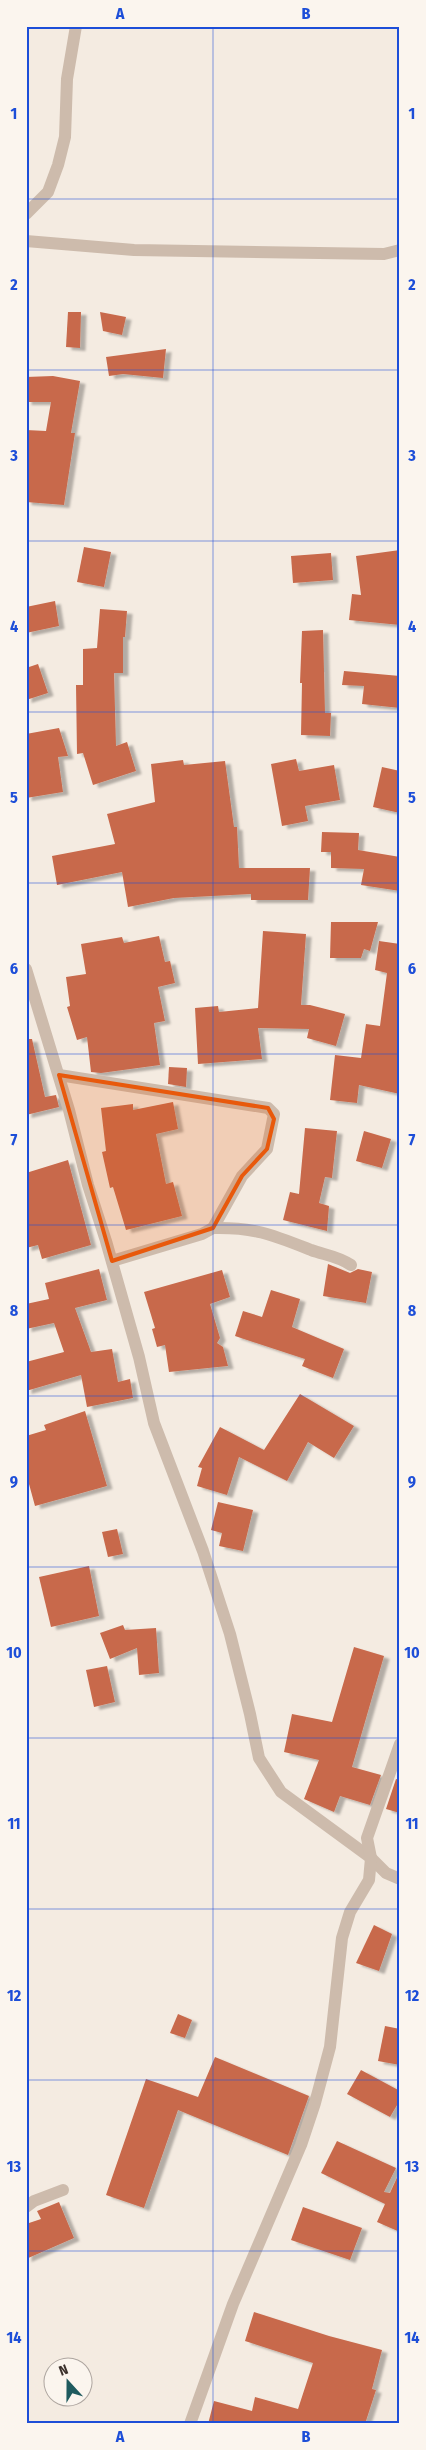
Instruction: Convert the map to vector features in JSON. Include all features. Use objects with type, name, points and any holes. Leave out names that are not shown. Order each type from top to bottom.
[{"type":"street","points":[[26,214],[48,192],[58,165],[65,137],[67,79],[78,29]]},
{"type":"street","points":[[26,242],[134,250],[384,254],[400,250]]},
{"type":"street","points":[[26,969],[58,1075],[88,1185],[112,1261],[139,1357],[154,1423],[203,1551],[230,1634],[259,1758],[281,1792],[372,1858],[386,1873],[400,1879]]},
{"type":"street","points":[[58,1075],[152,1088],[268,1108],[274,1114],[274,1120],[267,1149],[242,1176],[213,1228]]},
{"type":"street","points":[[112,1261],[202,1234],[213,1228],[249,1229],[281,1236],[312,1250],[341,1258],[351,1265]]},
{"type":"street","points":[[190,2424],[234,2304],[301,2145],[315,2103],[330,2047],[342,1938],[350,1912],[368,1880],[372,1858],[367,1838],[400,1744]]},
{"type":"street","points":[[26,2207],[34,2201],[63,2190]]},
{"type":"highlighted area","points":[[59,1075],[268,1108],[274,1119],[267,1149],[242,1176],[213,1228],[112,1261]]},
{"type":"building","points":[[68,312],[81,312],[80,348],[66,347]]},
{"type":"building","points":[[100,312],[126,317],[122,335],[103,331]]},
{"type":"building","points":[[166,349],[163,378],[123,374],[109,376],[106,357]]},
{"type":"building","points":[[53,376],[80,381],[71,433],[75,433],[64,505],[26,502],[26,430],[46,431],[51,402],[26,402],[26,377]]},
{"type":"building","points":[[84,547],[111,552],[104,587],[77,582]]},
{"type":"building","points":[[400,550],[400,625],[349,620],[352,594],[361,595],[356,556]]},
{"type":"building","points":[[331,553],[333,580],[293,583],[291,556]]},
{"type":"building","points":[[55,601],[59,626],[26,633],[26,607]]},
{"type":"building","points":[[100,609],[127,611],[125,637],[123,637],[123,673],[114,673],[116,746],[127,742],[136,771],[93,785],[83,753],[77,754],[76,685],[83,685],[83,649],[97,648]]},
{"type":"building","points":[[323,630],[325,713],[331,713],[330,736],[301,735],[302,631]]},
{"type":"building","points":[[38,664],[48,693],[26,700],[26,668]]},
{"type":"building","points":[[344,671],[400,676],[400,708],[362,704],[364,686],[342,685]]},
{"type":"building","points":[[59,728],[68,756],[58,757],[63,792],[26,798],[26,734]]},
{"type":"building","points":[[296,759],[299,771],[334,765],[340,800],[305,806],[308,821],[282,826],[271,764]]},
{"type":"building","points":[[183,760],[184,765],[225,761],[234,827],[237,827],[239,868],[310,868],[308,900],[251,900],[251,894],[174,898],[128,907],[122,872],[57,885],[52,856],[115,844],[107,814],[155,802],[151,764]]},
{"type":"building","points":[[382,767],[400,771],[400,813],[373,807]]},
{"type":"building","points":[[322,832],[359,833],[358,850],[400,857],[400,891],[361,885],[364,869],[331,868],[331,852],[321,852]]},
{"type":"building","points":[[331,922],[378,922],[370,951],[364,949],[361,958],[330,958]]},
{"type":"building","points":[[263,931],[306,934],[301,1005],[310,1005],[345,1014],[336,1046],[307,1038],[309,1029],[258,1028],[262,1059],[198,1064],[195,1008],[218,1006],[219,1012],[258,1008]]},
{"type":"building","points":[[159,936],[165,962],[170,961],[175,983],[158,987],[165,1021],[154,1023],[160,1065],[101,1073],[91,1072],[87,1037],[77,1040],[67,1007],[70,1006],[66,977],[86,974],[81,944],[122,937],[124,943]]},
{"type":"building","points":[[379,941],[400,944],[400,1094],[359,1085],[357,1103],[330,1100],[335,1055],[361,1058],[366,1024],[380,1026],[387,973],[375,970]]},
{"type":"building","points":[[26,1039],[32,1039],[45,1097],[56,1095],[59,1107],[26,1115]]},
{"type":"building","points":[[169,1067],[187,1068],[186,1087],[168,1084]]},
{"type":"building","points":[[173,1102],[178,1129],[156,1134],[166,1184],[173,1182],[182,1216],[126,1230],[113,1187],[110,1188],[102,1152],[106,1151],[101,1108],[133,1104],[133,1110]]},
{"type":"building","points":[[305,1128],[337,1131],[332,1178],[325,1177],[319,1203],[329,1206],[327,1231],[283,1220],[290,1192],[299,1194]]},
{"type":"building","points":[[364,1131],[391,1139],[382,1168],[356,1161]]},
{"type":"building","points":[[68,1160],[91,1245],[42,1259],[38,1245],[26,1248],[26,1173]]},
{"type":"building","points":[[328,1264],[350,1273],[358,1269],[372,1272],[366,1303],[323,1296]]},
{"type":"building","points":[[99,1269],[107,1300],[75,1308],[91,1352],[112,1349],[118,1382],[130,1379],[133,1398],[87,1407],[81,1375],[26,1391],[26,1362],[64,1352],[54,1323],[26,1329],[26,1304],[49,1299],[45,1283]]},
{"type":"building","points":[[222,1270],[230,1297],[210,1304],[220,1338],[217,1343],[223,1347],[228,1366],[169,1372],[165,1345],[157,1347],[152,1329],[155,1328],[144,1292]]},
{"type":"building","points":[[271,1290],[300,1299],[292,1327],[344,1349],[333,1378],[302,1366],[305,1359],[235,1336],[243,1311],[262,1317]]},
{"type":"building","points":[[300,1394],[354,1426],[334,1458],[308,1442],[287,1481],[239,1457],[227,1495],[197,1486],[202,1468],[198,1467],[220,1427],[264,1450]]},
{"type":"building","points":[[85,1411],[107,1486],[35,1506],[26,1473],[26,1436],[46,1430],[44,1425]]},
{"type":"building","points":[[218,1502],[253,1510],[243,1551],[219,1546],[222,1533],[211,1530]]},
{"type":"building","points":[[117,1529],[123,1554],[108,1557],[102,1532]]},
{"type":"building","points":[[89,1566],[99,1616],[51,1627],[39,1577]]},
{"type":"building","points":[[123,1625],[125,1630],[156,1628],[159,1673],[139,1675],[137,1648],[110,1659],[100,1633]]},
{"type":"building","points":[[354,1647],[384,1656],[352,1767],[381,1775],[370,1805],[340,1796],[334,1812],[304,1799],[319,1760],[284,1752],[292,1714],[332,1722]]},
{"type":"building","points":[[107,1666],[115,1702],[94,1707],[86,1670]]},
{"type":"building","points":[[396,1779],[400,1780],[400,1813],[386,1809]]},
{"type":"building","points":[[374,1925],[392,1934],[379,1971],[356,1963]]},
{"type":"building","points":[[178,2014],[192,2020],[185,2038],[170,2033]]},
{"type":"building","points":[[385,2026],[400,2029],[400,2065],[378,2061]]},
{"type":"building","points":[[215,2057],[309,2096],[288,2155],[178,2110],[144,2208],[106,2195],[146,2079],[198,2097]]},
{"type":"building","points":[[361,2070],[400,2091],[400,2100],[390,2117],[347,2094]]},
{"type":"building","points":[[337,2141],[396,2168],[384,2192],[390,2193],[400,2171],[400,2232],[377,2222],[385,2204],[321,2173]]},
{"type":"building","points":[[59,2202],[74,2238],[26,2259],[26,2224],[41,2219],[37,2211]]},
{"type":"building","points":[[303,2207],[362,2228],[350,2260],[291,2240]]},
{"type":"building","points":[[254,2312],[329,2336],[382,2350],[372,2389],[376,2390],[365,2424],[208,2424],[214,2401],[252,2411],[255,2397],[298,2409],[313,2363],[245,2341]]}]
